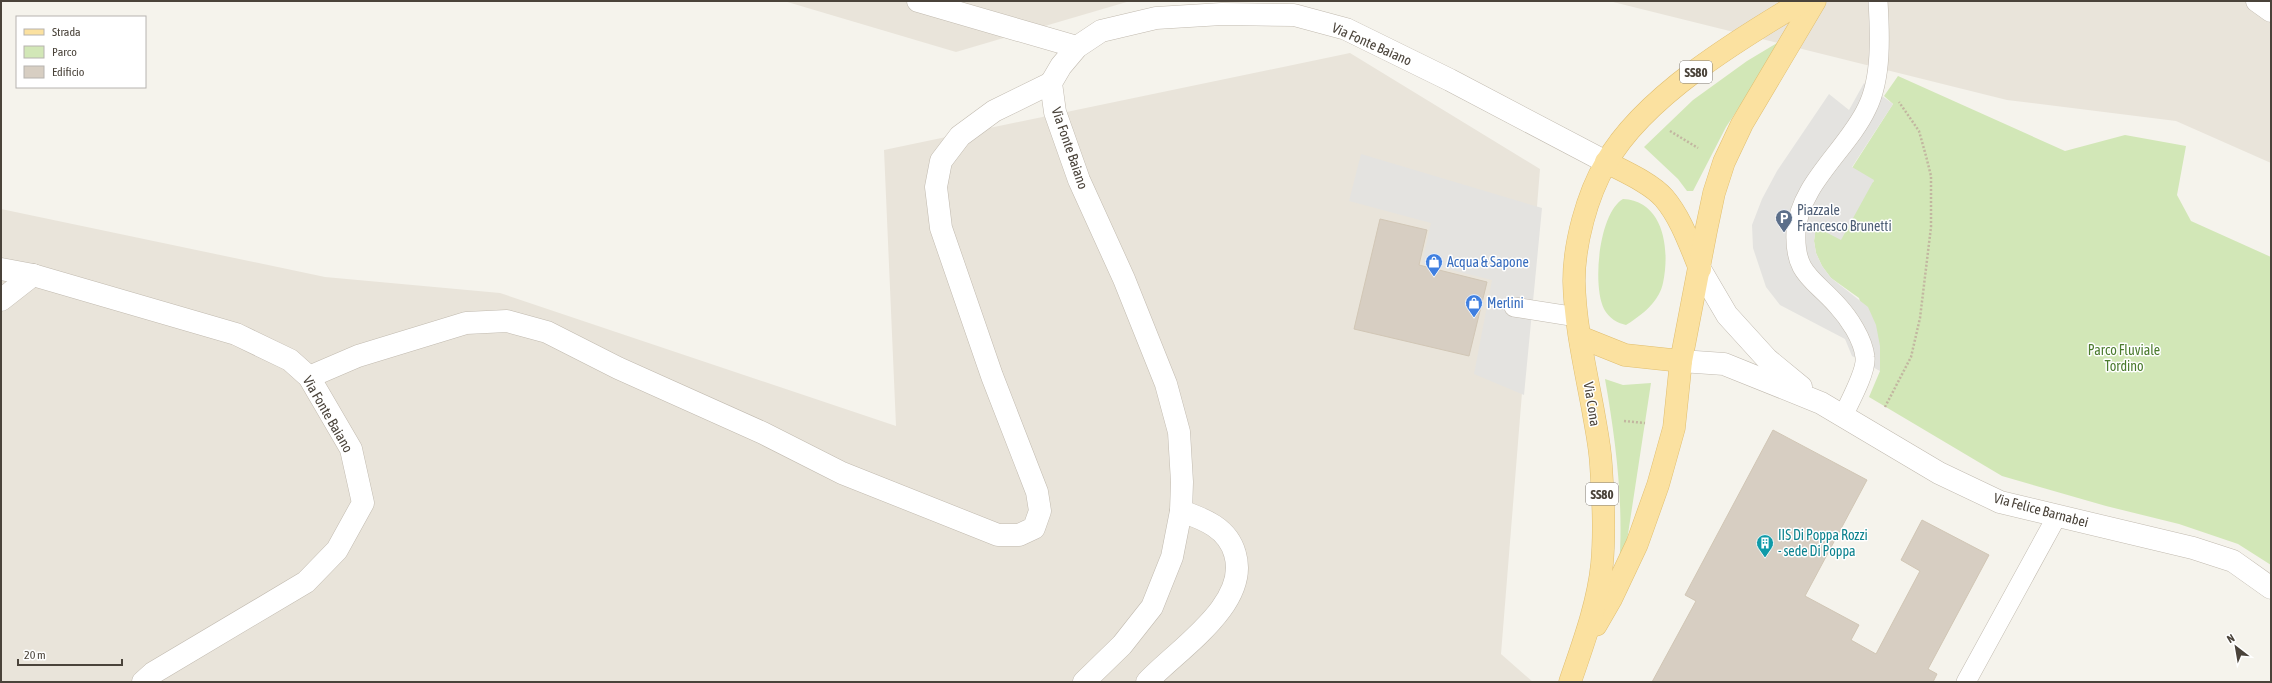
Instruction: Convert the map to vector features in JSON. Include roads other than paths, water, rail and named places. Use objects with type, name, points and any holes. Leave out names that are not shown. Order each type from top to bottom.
[{"type":"main road","name":"SS80","points":[[1606,162],[1650,108],[1712,59],[1803,1]]},
{"type":"main road","name":"SS80","points":[[1700,269],[1714,193],[1724,162],[1742,124],[1815,1]]},
{"type":"main road","points":[[1606,162],[1638,179],[1663,197],[1680,223],[1700,269]]},
{"type":"main road","name":"Via Cona","points":[[1570,682],[1581,650],[1600,573],[1604,531],[1601,462],[1579,327],[1574,279],[1580,235],[1595,185],[1606,162]]},
{"type":"main road","name":"Via Cona","points":[[1581,650],[1611,600],[1638,544],[1658,485],[1674,428],[1681,361],[1700,269]]},
{"type":"main road","points":[[1579,327],[1625,355],[1681,361]]},
{"type":"street","points":[[918,1],[1077,47]]},
{"type":"street","points":[[2257,1],[2271,11]]},
{"type":"street","name":"Via Fonte Baiano","points":[[1084,682],[1122,645],[1152,607],[1172,557],[1180,511],[1182,482],[1179,432],[1166,384],[1124,279],[1079,180],[1055,112],[1051,83],[1061,66],[1077,47],[1101,31],[1156,18],[1222,14],[1294,15],[1346,29],[1456,83],[1606,162]]},
{"type":"street","points":[[309,377],[358,356],[466,323],[507,321],[547,332],[618,368],[763,433],[842,473],[998,535],[1018,535],[1034,528],[1040,511],[1037,492],[992,376],[941,228],[936,187],[941,161],[960,136],[994,111],[1051,83]]},
{"type":"street","name":"Via Fonte Baiano","points":[[1,269],[33,276],[236,334],[290,360],[309,377],[351,449],[363,503],[337,550],[306,582],[153,673],[143,682]]},
{"type":"street","name":"Via Felice Barnabei","points":[[1700,269],[1732,320],[1767,359],[1821,403],[1939,473],[2000,502],[2119,529],[2193,548],[2233,561],[2266,582],[2271,588]]},
{"type":"street","points":[[1,300],[33,276]]},
{"type":"street","name":"Via Felice Barnabei","points":[[1681,361],[1724,364],[1821,403]]},
{"type":"street","points":[[1147,682],[1224,607],[1235,587],[1238,573],[1239,566],[1233,547],[1221,531],[1207,520],[1180,511]]},
{"type":"lane","points":[[1843,416],[1859,383],[1866,358],[1856,333],[1837,305],[1811,281],[1801,267],[1796,250],[1796,233],[1798,214],[1814,184],[1867,109],[1874,90],[1880,37],[1878,1]]},
{"type":"lane","points":[[1514,307],[1579,327]]},
{"type":"lane","points":[[1966,682],[2057,516]]},
{"type":"place","name":"Piazzale Francesco Brunetti","points":[[1784,233]]},
{"type":"place","name":"Acqua & Sapone","points":[[1434,277]]},
{"type":"place","name":"Merlini","points":[[1474,318]]},
{"type":"place","name":"IIS Di Poppa Rozzi - sede Di Poppa","points":[[1765,558]]},
{"type":"park label","name":"Parco Fluviale Tordino","points":[[2124,358]]}]
